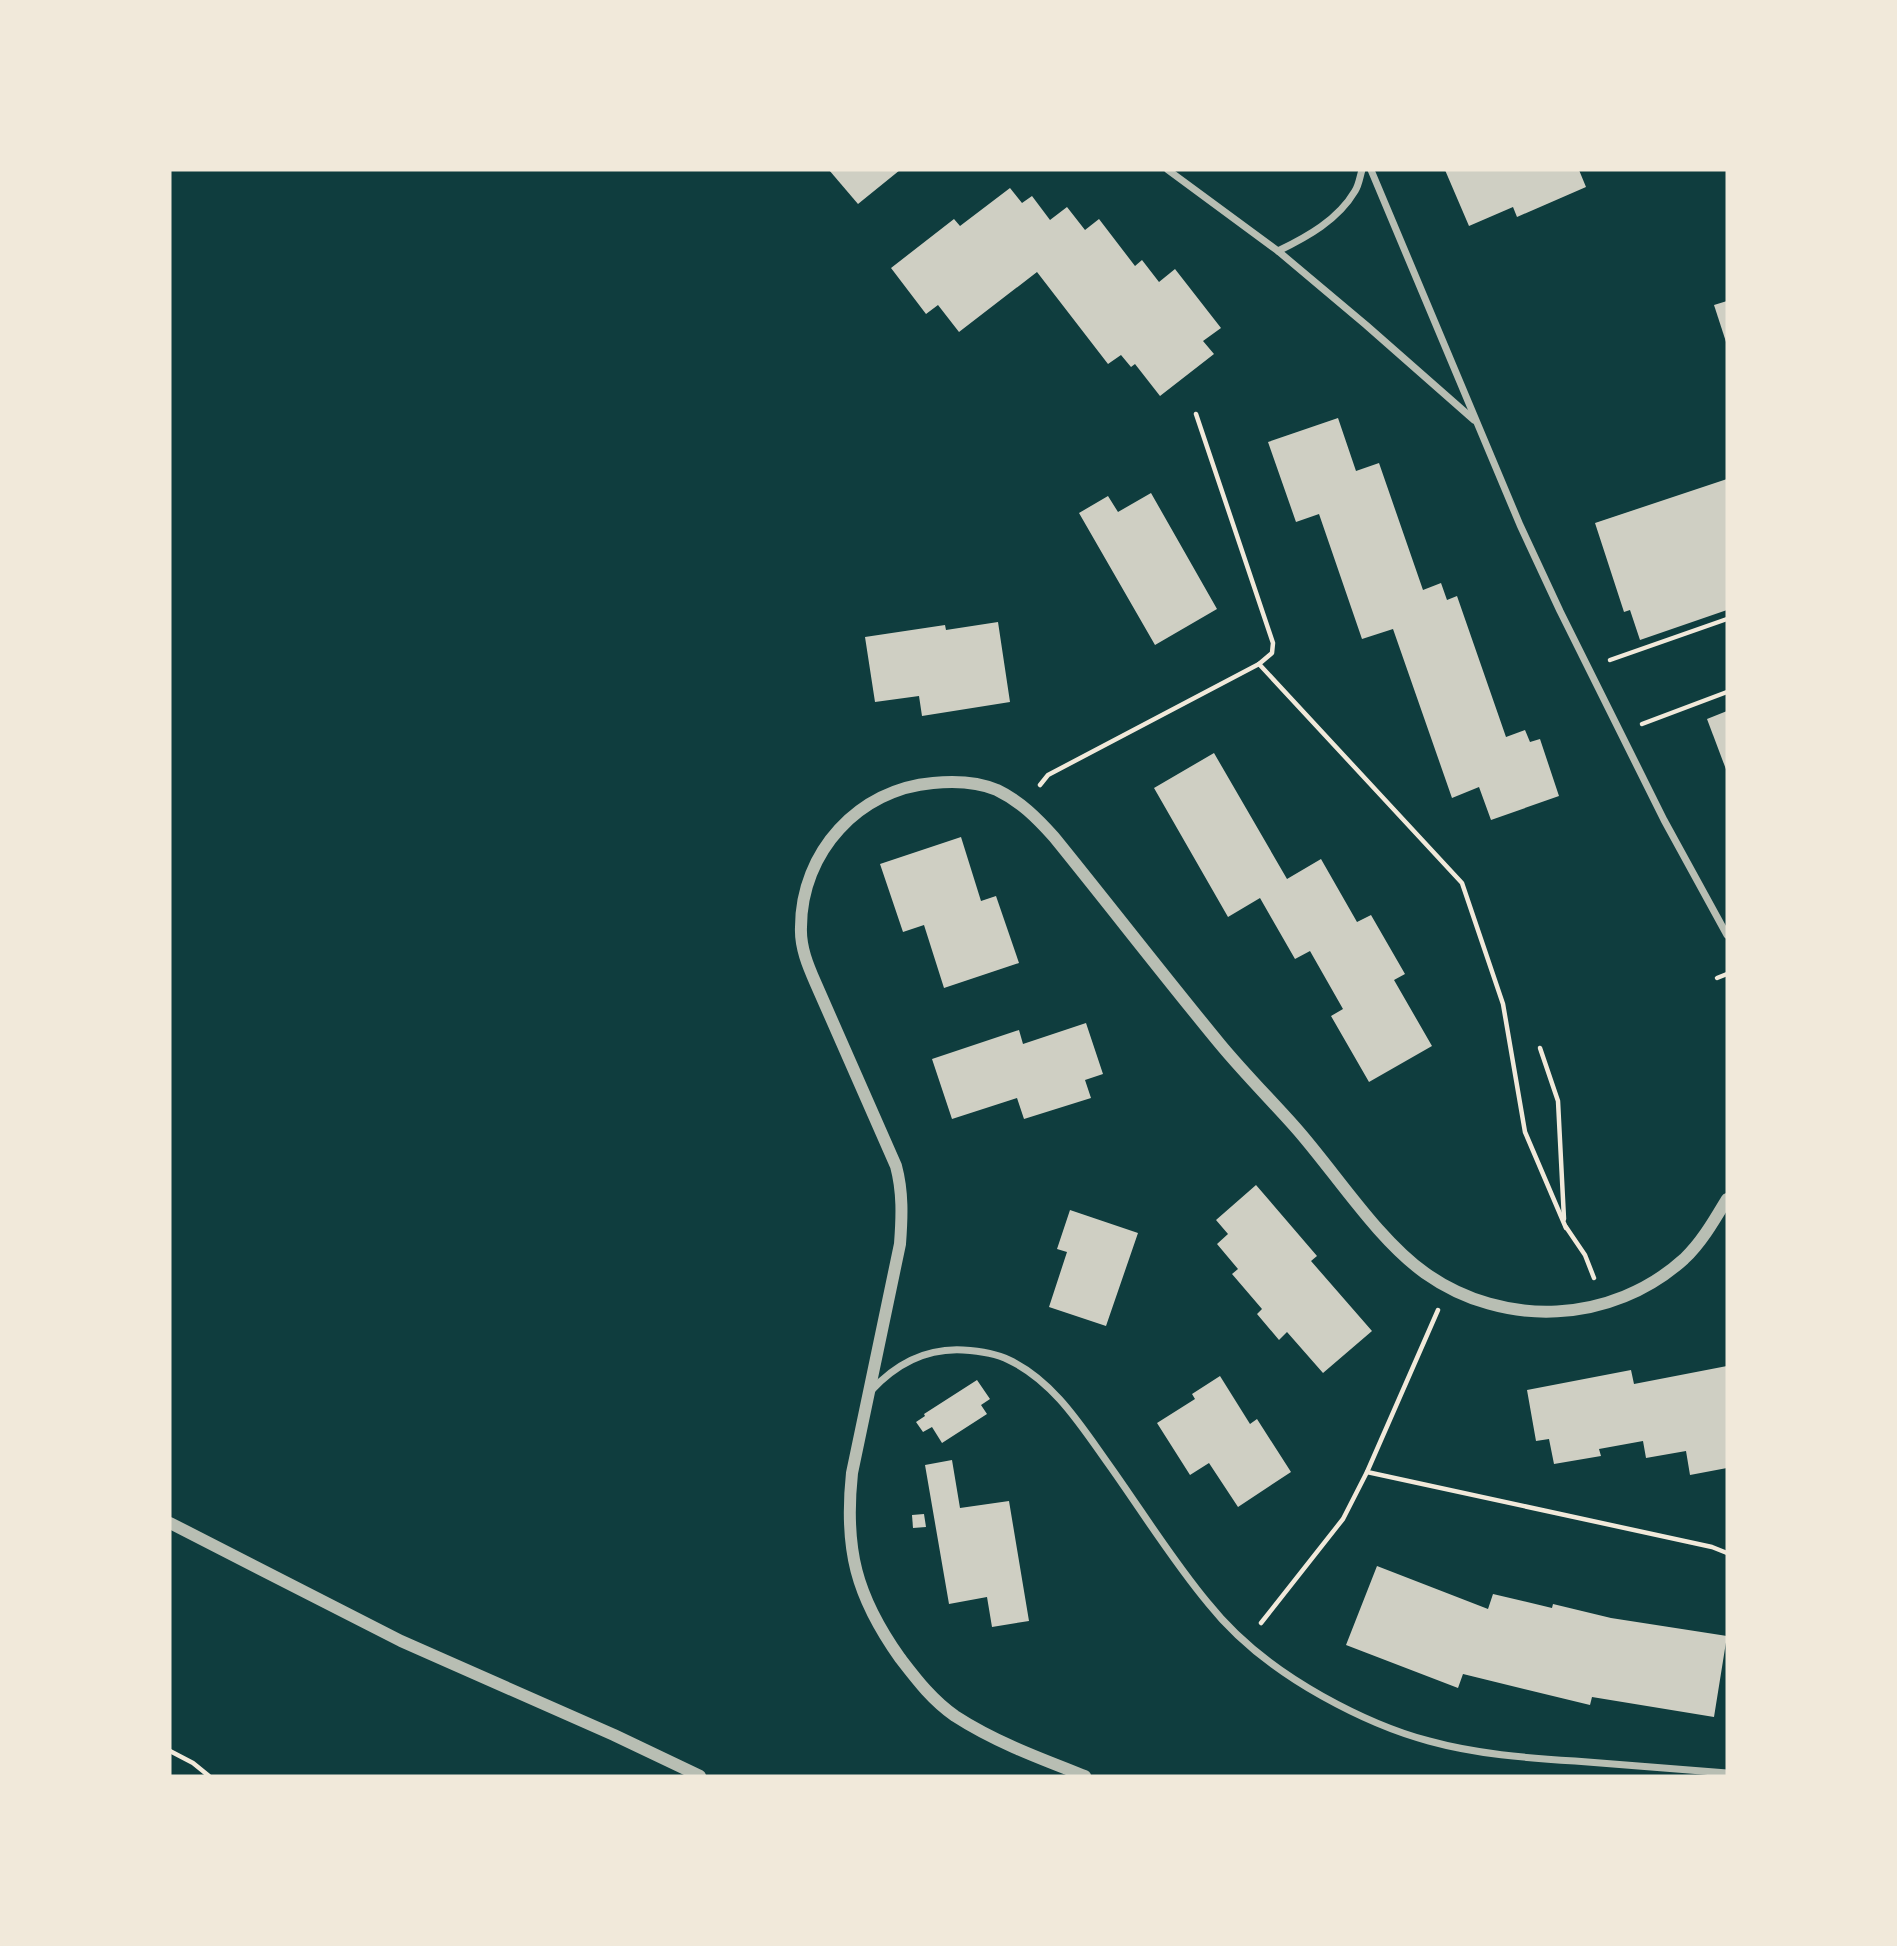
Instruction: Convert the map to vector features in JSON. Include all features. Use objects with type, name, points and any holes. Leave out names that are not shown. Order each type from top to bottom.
[{"type":"street","points":[[1168,170],[1278,251],[1478,423]]},
{"type":"street","points":[[1278,251],[1307,237],[1333,217],[1356,190],[1362,170]]},
{"type":"street","points":[[1371,170],[1520,525],[1560,611],[1664,820],[1727,935]]},
{"type":"street","points":[[1085,1776],[1018,1750],[955,1716],[925,1692],[873,1617],[858,1580],[850,1546],[849,1504],[852,1473],[900,1244],[900,1183],[896,1167],[805,956],[800,929],[802,908],[815,866],[836,833],[852,817],[874,799],[918,784],[970,784],[993,789],[1015,800],[1036,817],[1222,1046],[1310,1144],[1386,1237],[1424,1273],[1472,1299],[1497,1307],[1530,1312],[1566,1312],[1603,1305],[1663,1276],[1686,1257],[1727,1199]]},
{"type":"street","points":[[870,1392],[887,1373],[905,1363],[925,1354],[950,1349],[984,1351],[1008,1359],[1027,1370],[1076,1418],[1208,1603],[1246,1643],[1265,1660],[1311,1689],[1371,1721],[1428,1741],[1484,1753],[1727,1773]]},
{"type":"street","points":[[170,1523],[401,1640],[700,1776]]},
{"type":"path","points":[[1039,786],[1048,775],[1259,664],[1272,653],[1273,643],[1196,414]]},
{"type":"path","points":[[1609,660],[1727,619]]},
{"type":"path","points":[[1259,664],[1462,883],[1503,1004],[1525,1132],[1566,1228],[1585,1255],[1594,1279]]},
{"type":"path","points":[[1642,725],[1727,692]]},
{"type":"path","points":[[1717,978],[1727,974]]},
{"type":"path","points":[[1540,1048],[1558,1101],[1562,1207],[1566,1228]]},
{"type":"path","points":[[1256,1629],[1343,1519],[1367,1472],[1448,1287]]},
{"type":"path","points":[[1367,1472],[1712,1547],[1727,1553]]},
{"type":"path","points":[[170,1751],[209,1776]]},
{"type":"building","points":[[829,170],[900,170],[858,204]]},
{"type":"building","points":[[1445,170],[1579,170],[1586,187],[1517,217],[1513,207],[1469,226]]},
{"type":"building","points":[[1010,188],[1022,203],[1032,196],[1050,220],[1067,207],[1085,230],[1099,219],[1135,266],[1142,260],[1159,282],[1175,269],[1221,328],[1203,341],[1214,354],[1160,396],[1135,364],[1131,367],[1121,355],[1108,364],[1037,272],[959,332],[938,305],[926,314],[891,268],[954,219],[960,226]]},
{"type":"building","points":[[1727,301],[1727,345],[1714,305]]},
{"type":"building","points":[[1338,418],[1356,471],[1379,463],[1423,590],[1441,583],[1447,600],[1457,596],[1506,737],[1525,730],[1530,742],[1540,739],[1559,796],[1491,820],[1479,787],[1452,798],[1393,629],[1362,639],[1319,514],[1296,522],[1268,442]]},
{"type":"building","points":[[1727,479],[1727,610],[1640,640],[1630,610],[1624,612],[1595,523]]},
{"type":"building","points":[[1151,493],[1217,609],[1155,645],[1079,513],[1108,496],[1118,512]]},
{"type":"building","points":[[998,622],[1010,702],[922,716],[919,696],[875,702],[865,637],[945,625],[946,630]]},
{"type":"building","points":[[1727,711],[1727,772],[1707,719]]},
{"type":"building","points":[[1214,753],[1287,879],[1321,859],[1357,922],[1371,915],[1405,974],[1394,980],[1432,1046],[1369,1082],[1331,1016],[1343,1009],[1310,951],[1295,959],[1260,898],[1228,917],[1154,788]]},
{"type":"building","points":[[961,837],[981,901],[996,896],[1019,963],[944,988],[924,925],[903,932],[880,864]]},
{"type":"building","points":[[1086,1023],[1103,1074],[1085,1080],[1091,1098],[1024,1119],[1017,1098],[952,1119],[932,1059],[1019,1030],[1023,1044]]},
{"type":"building","points":[[1256,1185],[1317,1256],[1311,1261],[1372,1331],[1323,1373],[1287,1332],[1279,1340],[1257,1314],[1262,1309],[1232,1274],[1238,1269],[1217,1244],[1228,1234],[1216,1220]]},
{"type":"building","points":[[1070,1210],[1138,1233],[1106,1326],[1049,1307],[1067,1252],[1057,1249]]},
{"type":"building","points":[[1727,1366],[1727,1468],[1690,1475],[1686,1451],[1646,1458],[1643,1441],[1599,1449],[1601,1456],[1554,1464],[1549,1439],[1536,1441],[1527,1390],[1631,1370],[1634,1384]]},
{"type":"building","points":[[1220,1376],[1250,1424],[1257,1419],[1291,1472],[1238,1507],[1209,1463],[1190,1475],[1157,1423],[1195,1399],[1192,1394]]},
{"type":"building","points":[[977,1380],[990,1399],[981,1405],[987,1414],[942,1443],[932,1427],[923,1432],[916,1422],[925,1416],[924,1414]]},
{"type":"building","points":[[952,1460],[960,1508],[1009,1501],[1029,1621],[992,1627],[987,1597],[949,1604],[925,1465]]},
{"type":"building","points":[[924,1514],[926,1527],[913,1528],[912,1515]]},
{"type":"building","points":[[1377,1566],[1488,1609],[1493,1594],[1552,1608],[1553,1604],[1611,1618],[1727,1636],[1714,1717],[1592,1697],[1590,1705],[1463,1674],[1458,1688],[1346,1645]]}]
